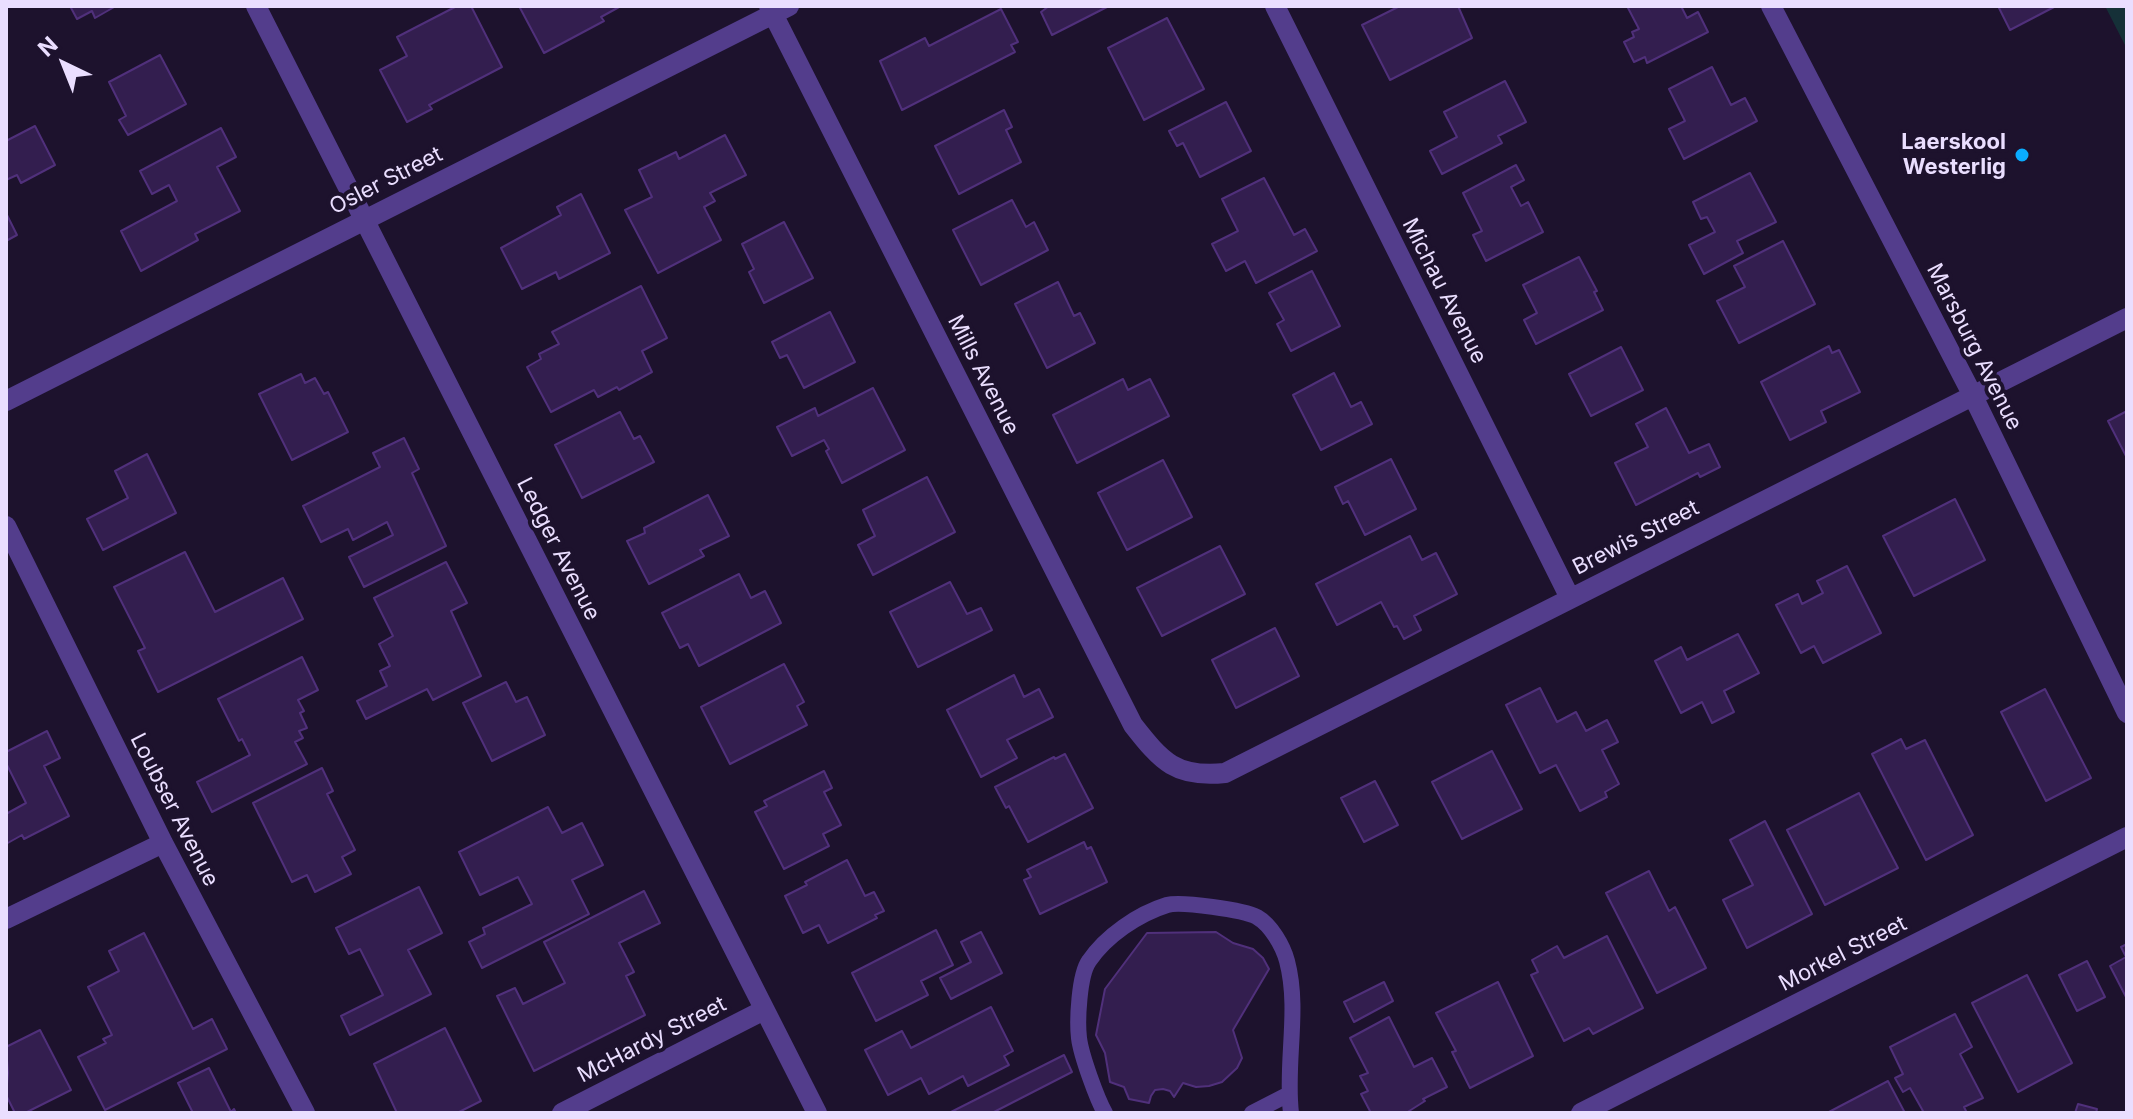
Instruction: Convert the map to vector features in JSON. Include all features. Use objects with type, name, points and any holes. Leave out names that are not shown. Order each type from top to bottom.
[{"type":"street","name":"Ledger Avenue","points":[[256,6],[817,1113]]},
{"type":"street","name":"Michau Avenue","points":[[1275,6],[1570,598]]},
{"type":"street","name":"Marsburg Avenue","points":[[1771,6],[1973,396],[2127,713]]},
{"type":"street","name":"Osler Street","points":[[6,401],[777,9]]},
{"type":"street","name":"Mills Avenue","points":[[777,9],[1133,725],[1165,759]]},
{"type":"street","name":"Brewis Street","points":[[1165,759],[1181,770],[1200,775],[1225,773],[2127,318]]},
{"type":"street","name":"Loubser Avenue","points":[[6,526],[163,843],[305,1113]]},
{"type":"street","name":"Morkel Street","points":[[1581,1113],[2127,837]]},
{"type":"street","points":[[6,919],[163,843]]},
{"type":"street","name":"McHardy Street","points":[[562,1113],[764,1010]]},
{"type":"lane","points":[[1105,1113],[1079,1039],[1080,996],[1087,962],[1121,927],[1169,905],[1211,906],[1256,916],[1275,935],[1287,961],[1291,999],[1291,1113]]},
{"type":"lane","points":[[1252,1113],[1289,1094]]},
{"type":"shaded area","points":[[2105,6],[2127,6],[2127,49]]},
{"type":"building","points":[[70,6],[116,6],[95,18],[92,11],[77,19]]},
{"type":"building","points":[[457,6],[471,6],[502,67],[429,105],[432,109],[407,122],[380,70],[407,56],[397,37]]},
{"type":"building","points":[[519,6],[621,6],[601,17],[604,21],[544,53]]},
{"type":"building","points":[[1049,6],[1109,6],[1052,35],[1041,12]]},
{"type":"building","points":[[1400,6],[1458,6],[1472,38],[1390,80],[1362,25]]},
{"type":"building","points":[[1627,6],[1681,6],[1687,18],[1698,12],[1708,32],[1647,63],[1645,57],[1634,62],[1624,42],[1634,37],[1632,32],[1639,29]]},
{"type":"building","points":[[1998,6],[2056,6],[2010,30]]},
{"type":"building","points":[[1001,9],[1018,42],[1011,45],[1015,52],[902,110],[880,61],[925,38],[929,46]]},
{"type":"building","points":[[1167,18],[1204,89],[1144,120],[1108,48]]},
{"type":"building","points":[[160,55],[186,104],[128,135],[119,120],[126,116],[109,82]]},
{"type":"building","points":[[1712,67],[1731,105],[1745,98],[1757,121],[1684,159],[1669,129],[1685,121],[1669,89]]},
{"type":"building","points":[[1505,81],[1526,122],[1498,136],[1502,143],[1442,174],[1430,151],[1457,137],[1444,112]]},
{"type":"building","points":[[1226,102],[1251,151],[1200,177],[1183,143],[1177,146],[1169,131]]},
{"type":"building","points":[[1004,110],[1012,127],[1006,130],[1021,162],[959,194],[935,146]]},
{"type":"building","points":[[35,126],[55,165],[21,183],[17,175],[6,180],[6,141]]},
{"type":"building","points":[[221,128],[236,157],[217,167],[240,211],[195,234],[198,240],[141,271],[121,231],[177,201],[169,185],[152,194],[140,171]]},
{"type":"building","points":[[725,135],[746,175],[710,193],[715,201],[704,207],[721,240],[658,273],[625,210],[652,197],[639,170],[676,152],[679,159]]},
{"type":"building","points":[[1516,165],[1524,180],[1511,187],[1521,206],[1528,202],[1543,232],[1486,261],[1473,235],[1482,231],[1463,193]]},
{"type":"building","points":[[1750,173],[1776,222],[1737,241],[1743,253],[1704,274],[1689,245],[1715,232],[1707,217],[1701,219],[1693,202]]},
{"type":"building","points":[[1264,178],[1294,235],[1305,229],[1317,251],[1256,283],[1245,261],[1226,271],[1212,244],[1238,231],[1222,199]]},
{"type":"building","points":[[581,194],[610,253],[559,279],[556,272],[522,289],[501,248],[561,215],[557,207]]},
{"type":"building","points":[[1012,200],[1026,227],[1034,222],[1048,250],[981,285],[953,230]]},
{"type":"building","points":[[6,213],[17,235],[6,241]]},
{"type":"building","points":[[784,222],[813,278],[764,303],[749,272],[754,269],[742,244]]},
{"type":"building","points":[[1783,241],[1815,304],[1739,343],[1717,301],[1745,287],[1734,266]]},
{"type":"building","points":[[1579,257],[1603,310],[1536,344],[1524,320],[1537,313],[1523,285]]},
{"type":"building","points":[[1312,271],[1340,326],[1291,351],[1277,324],[1284,320],[1269,293]]},
{"type":"building","points":[[1058,282],[1074,316],[1080,313],[1095,343],[1047,368],[1015,304]]},
{"type":"building","points":[[641,286],[667,338],[642,351],[652,372],[619,390],[617,387],[598,397],[594,390],[551,412],[527,367],[541,359],[539,354],[559,344],[552,332]]},
{"type":"building","points":[[830,312],[855,362],[804,388],[787,355],[780,358],[772,342]]},
{"type":"building","points":[[1829,346],[1832,353],[1839,350],[1860,392],[1821,411],[1826,422],[1790,440],[1761,382]]},
{"type":"building","points":[[1621,347],[1643,390],[1591,416],[1569,374]]},
{"type":"building","points":[[1334,373],[1351,407],[1361,402],[1372,424],[1321,450],[1293,395]]},
{"type":"building","points":[[301,374],[305,383],[315,378],[324,394],[328,392],[348,432],[292,460],[259,394]]},
{"type":"building","points":[[1123,379],[1128,390],[1150,379],[1169,416],[1077,463],[1053,415]]},
{"type":"building","points":[[873,388],[905,450],[842,483],[826,451],[829,449],[824,440],[792,456],[777,427],[815,408],[818,416]]},
{"type":"building","points":[[1666,408],[1689,453],[1709,444],[1720,467],[1700,477],[1698,473],[1636,505],[1615,463],[1648,447],[1636,424]]},
{"type":"building","points":[[2127,411],[2127,458],[2108,421]]},
{"type":"building","points":[[620,412],[634,439],[640,436],[654,462],[582,498],[555,445]]},
{"type":"building","points":[[404,438],[419,469],[412,473],[446,546],[364,587],[349,557],[393,535],[387,522],[353,540],[348,529],[321,542],[303,506],[380,467],[373,453]]},
{"type":"building","points":[[147,454],[176,513],[103,550],[87,519],[128,498],[115,471]]},
{"type":"building","points":[[1391,459],[1416,509],[1365,535],[1348,501],[1343,504],[1335,487]]},
{"type":"building","points":[[1163,460],[1192,517],[1127,550],[1098,493]]},
{"type":"building","points":[[927,477],[955,532],[873,575],[858,545],[875,536],[863,510]]},
{"type":"building","points":[[708,495],[729,536],[700,550],[704,556],[649,584],[627,541],[645,533],[644,528]]},
{"type":"building","points":[[1955,499],[1985,560],[1914,596],[1883,536]]},
{"type":"building","points":[[1410,536],[1422,560],[1436,553],[1457,594],[1414,616],[1421,630],[1404,639],[1381,602],[1337,625],[1316,584]]},
{"type":"building","points":[[1220,546],[1245,594],[1162,636],[1137,588]]},
{"type":"building","points":[[185,552],[215,612],[283,578],[303,619],[158,692],[138,651],[145,648],[114,587]]},
{"type":"building","points":[[446,562],[467,603],[451,611],[481,676],[433,700],[427,689],[366,719],[357,701],[387,686],[380,671],[390,666],[379,644],[393,636],[374,598]]},
{"type":"building","points":[[1847,566],[1881,633],[1823,663],[1814,646],[1801,653],[1776,605],[1798,594],[1802,604],[1823,593],[1817,581]]},
{"type":"building","points":[[739,574],[751,598],[765,591],[781,623],[699,666],[688,644],[680,648],[662,613]]},
{"type":"building","points":[[950,582],[967,614],[981,608],[992,630],[918,667],[890,612]]},
{"type":"building","points":[[1275,628],[1299,676],[1236,708],[1212,660]]},
{"type":"building","points":[[1738,634],[1759,673],[1724,691],[1734,712],[1712,723],[1702,702],[1681,713],[1655,661],[1681,647],[1687,660]]},
{"type":"building","points":[[302,657],[318,690],[298,700],[307,728],[299,731],[303,738],[295,742],[307,764],[212,812],[197,782],[250,755],[242,739],[239,741],[218,699]]},
{"type":"building","points":[[784,664],[804,702],[797,706],[807,725],[730,764],[701,707]]},
{"type":"building","points":[[1014,675],[1024,697],[1039,689],[1053,717],[1007,740],[1017,758],[981,777],[947,710]]},
{"type":"building","points":[[506,682],[516,702],[527,697],[545,735],[492,761],[463,703]]},
{"type":"building","points":[[1540,688],[1557,722],[1576,712],[1586,731],[1607,720],[1618,742],[1602,750],[1619,784],[1605,792],[1607,797],[1580,811],[1556,765],[1540,773],[1506,705]]},
{"type":"building","points":[[2045,689],[2091,778],[2046,801],[2001,712]]},
{"type":"building","points":[[47,731],[60,758],[44,766],[69,816],[24,839],[22,835],[6,844],[6,814],[26,803],[6,763],[6,752]]},
{"type":"building","points":[[1901,739],[1906,749],[1925,740],[1973,835],[1926,860],[1872,754]]},
{"type":"building","points":[[1492,751],[1522,809],[1462,839],[1432,782]]},
{"type":"building","points":[[1065,754],[1093,808],[1028,842],[995,787]]},
{"type":"building","points":[[322,768],[333,791],[327,794],[355,850],[342,857],[351,874],[315,892],[307,875],[292,882],[253,803]]},
{"type":"building","points":[[824,771],[832,788],[824,792],[841,825],[823,834],[829,846],[784,869],[755,812],[767,806],[764,801]]},
{"type":"building","points":[[1375,781],[1398,825],[1364,842],[1341,798]]},
{"type":"building","points":[[1859,793],[1898,868],[1825,905],[1787,830]]},
{"type":"building","points":[[548,807],[562,833],[582,823],[603,865],[572,880],[589,914],[482,968],[469,942],[485,934],[483,928],[532,904],[518,877],[480,895],[459,852]]},
{"type":"building","points":[[1765,821],[1812,914],[1747,948],[1723,900],[1753,885],[1730,840]]},
{"type":"building","points":[[1084,842],[1087,849],[1091,847],[1107,882],[1040,914],[1024,880],[1031,877],[1027,870]]},
{"type":"building","points":[[847,860],[865,896],[874,892],[884,911],[875,915],[877,918],[828,943],[819,925],[803,933],[785,896]]},
{"type":"building","points":[[1649,871],[1669,911],[1675,907],[1706,968],[1657,993],[1606,893]]},
{"type":"building","points":[[419,887],[442,933],[408,950],[431,994],[350,1035],[341,1016],[383,995],[360,949],[349,954],[336,928]]},
{"type":"building","points":[[644,891],[660,923],[619,943],[634,972],[626,976],[645,1015],[534,1071],[497,996],[515,988],[523,1004],[565,983],[544,942]]},
{"type":"building","points":[[936,930],[953,965],[921,981],[928,995],[876,1021],[852,973]]},
{"type":"building","points":[[981,932],[1002,973],[951,999],[940,978],[971,962],[961,942]]},
{"type":"building","points":[[1216,932],[1233,943],[1253,949],[1269,969],[1233,1030],[1242,1058],[1237,1068],[1222,1082],[1209,1086],[1196,1087],[1183,1083],[1174,1097],[1170,1091],[1163,1089],[1155,1090],[1149,1103],[1129,1099],[1124,1087],[1110,1082],[1105,1053],[1096,1035],[1105,989],[1147,933]]},
{"type":"building","points":[[144,933],[193,1029],[212,1019],[227,1049],[105,1110],[78,1057],[106,1043],[103,1039],[112,1035],[88,987],[119,971],[109,951]]},
{"type":"building","points":[[1607,936],[1643,1008],[1593,1034],[1589,1028],[1564,1041],[1531,975],[1538,972],[1532,960],[1557,946],[1564,958]]},
{"type":"building","points":[[2127,944],[2127,999],[2110,966],[2126,957],[2121,947]]},
{"type":"building","points":[[2087,961],[2105,997],[2077,1011],[2059,975]]},
{"type":"building","points":[[2027,975],[2072,1063],[2018,1092],[1972,1003]]},
{"type":"building","points":[[1384,982],[1393,1001],[1354,1022],[1344,1002]]},
{"type":"building","points":[[1498,982],[1533,1056],[1470,1088],[1452,1052],[1456,1051],[1436,1013]]},
{"type":"building","points":[[991,1007],[1013,1051],[1004,1056],[1009,1065],[968,1086],[963,1076],[929,1094],[921,1078],[888,1095],[865,1050],[902,1031],[911,1048]]},
{"type":"building","points":[[1955,1014],[1972,1047],[1960,1054],[1983,1098],[1964,1107],[1967,1113],[1920,1113],[1923,1111],[1910,1088],[1903,1092],[1895,1078],[1903,1074],[1890,1047]]},
{"type":"building","points":[[1389,1017],[1414,1067],[1432,1058],[1447,1087],[1423,1099],[1425,1101],[1406,1113],[1371,1113],[1361,1094],[1368,1091],[1360,1076],[1368,1073],[1350,1038]]},
{"type":"building","points":[[445,1028],[481,1101],[457,1113],[397,1113],[374,1064]]},
{"type":"building","points":[[40,1030],[71,1090],[25,1113],[15,1113],[6,1095],[6,1047]]},
{"type":"building","points":[[1064,1055],[1072,1072],[992,1113],[949,1113]]},
{"type":"building","points":[[209,1068],[231,1112],[234,1109],[236,1113],[193,1113],[178,1083]]},
{"type":"building","points":[[1888,1081],[1905,1113],[1827,1113]]},
{"type":"building","points":[[2078,1104],[2097,1109],[2096,1113],[2075,1113]]},
{"type":"place","name":"Laerskool Westerlig","points":[[2022,155]]}]
